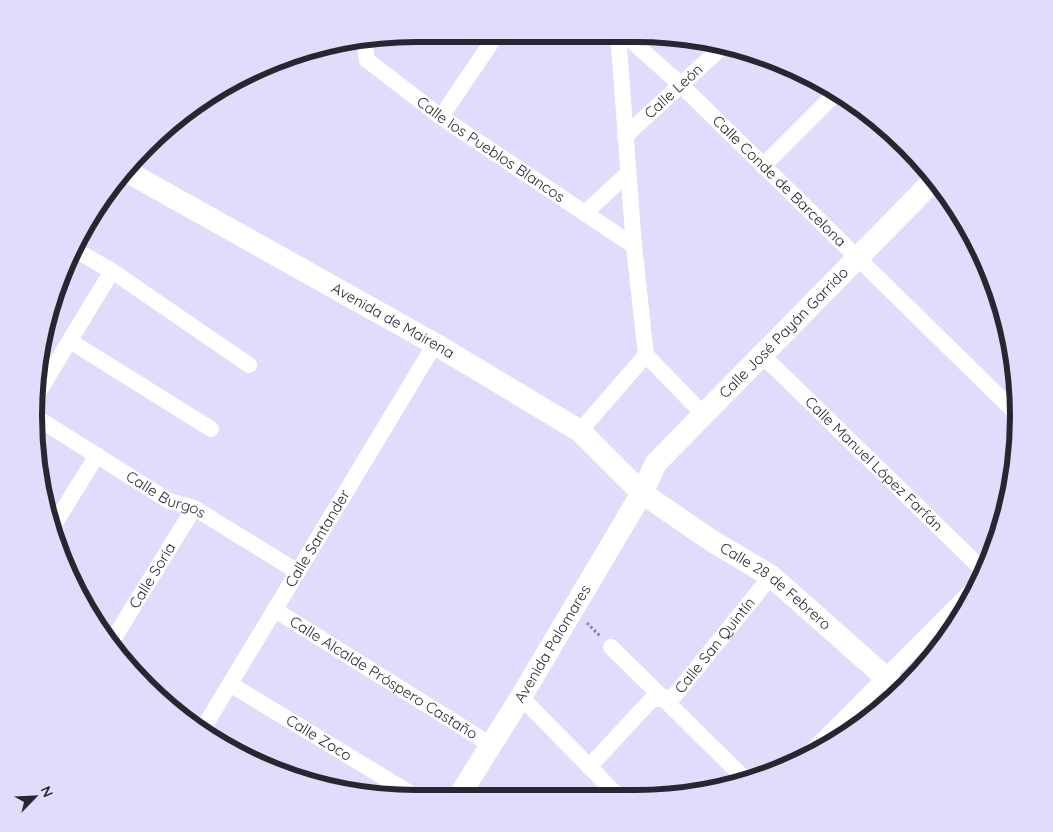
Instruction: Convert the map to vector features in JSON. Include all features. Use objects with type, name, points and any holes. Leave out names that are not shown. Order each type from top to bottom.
[{"type":"street","points":[[441,117],[492,42]]},
{"type":"street","points":[[619,42],[634,246],[646,355],[704,415]]},
{"type":"street","name":"Calle Conde de Barcelona","points":[[633,42],[681,85],[1010,407]]},
{"type":"street","name":"Calle los Pueblos Blancos","points":[[365,46],[367,60],[441,117],[634,246]]},
{"type":"street","name":"Calle León","points":[[625,136],[717,51]]},
{"type":"street","points":[[763,166],[832,97]]},
{"type":"street","points":[[585,213],[628,173]]},
{"type":"street","name":"Avenida de Mairena","points":[[132,174],[435,344],[580,431],[642,493]]},
{"type":"street","name":"Calle José Payán Garrido","points":[[642,493],[656,463],[931,186]]},
{"type":"street","points":[[80,253],[112,271],[249,365]]},
{"type":"street","points":[[44,383],[112,271]]},
{"type":"street","points":[[70,341],[211,430]]},
{"type":"street","name":"Calle Santander","points":[[205,725],[435,344]]},
{"type":"street","points":[[580,431],[646,355]]},
{"type":"street","name":"Calle Manuel López Farfán","points":[[762,355],[979,566]]},
{"type":"street","name":"Calle Burgos","points":[[42,421],[169,501],[194,508],[298,572]]},
{"type":"street","points":[[57,520],[97,455]]},
{"type":"street","name":"Calle 28 de Febrero","points":[[642,493],[712,541],[771,576],[893,683]]},
{"type":"street","name":"Avenida Palomares","points":[[466,790],[642,493]]},
{"type":"street","name":"Calle Soria","points":[[115,637],[194,508]]},
{"type":"street","name":"Calle San Quintín","points":[[589,767],[652,699],[664,699],[675,695],[771,576]]},
{"type":"street","name":"Calle Alcalde Próspero Castaño","points":[[275,610],[492,745]]},
{"type":"street","points":[[834,733],[893,683],[956,610]]},
{"type":"street","points":[[611,647],[742,775]]},
{"type":"street","name":"Calle Zoco","points":[[230,684],[404,789]]},
{"type":"street","points":[[521,697],[613,790]]},
{"type":"path","points":[[573,609],[611,647]]}]
